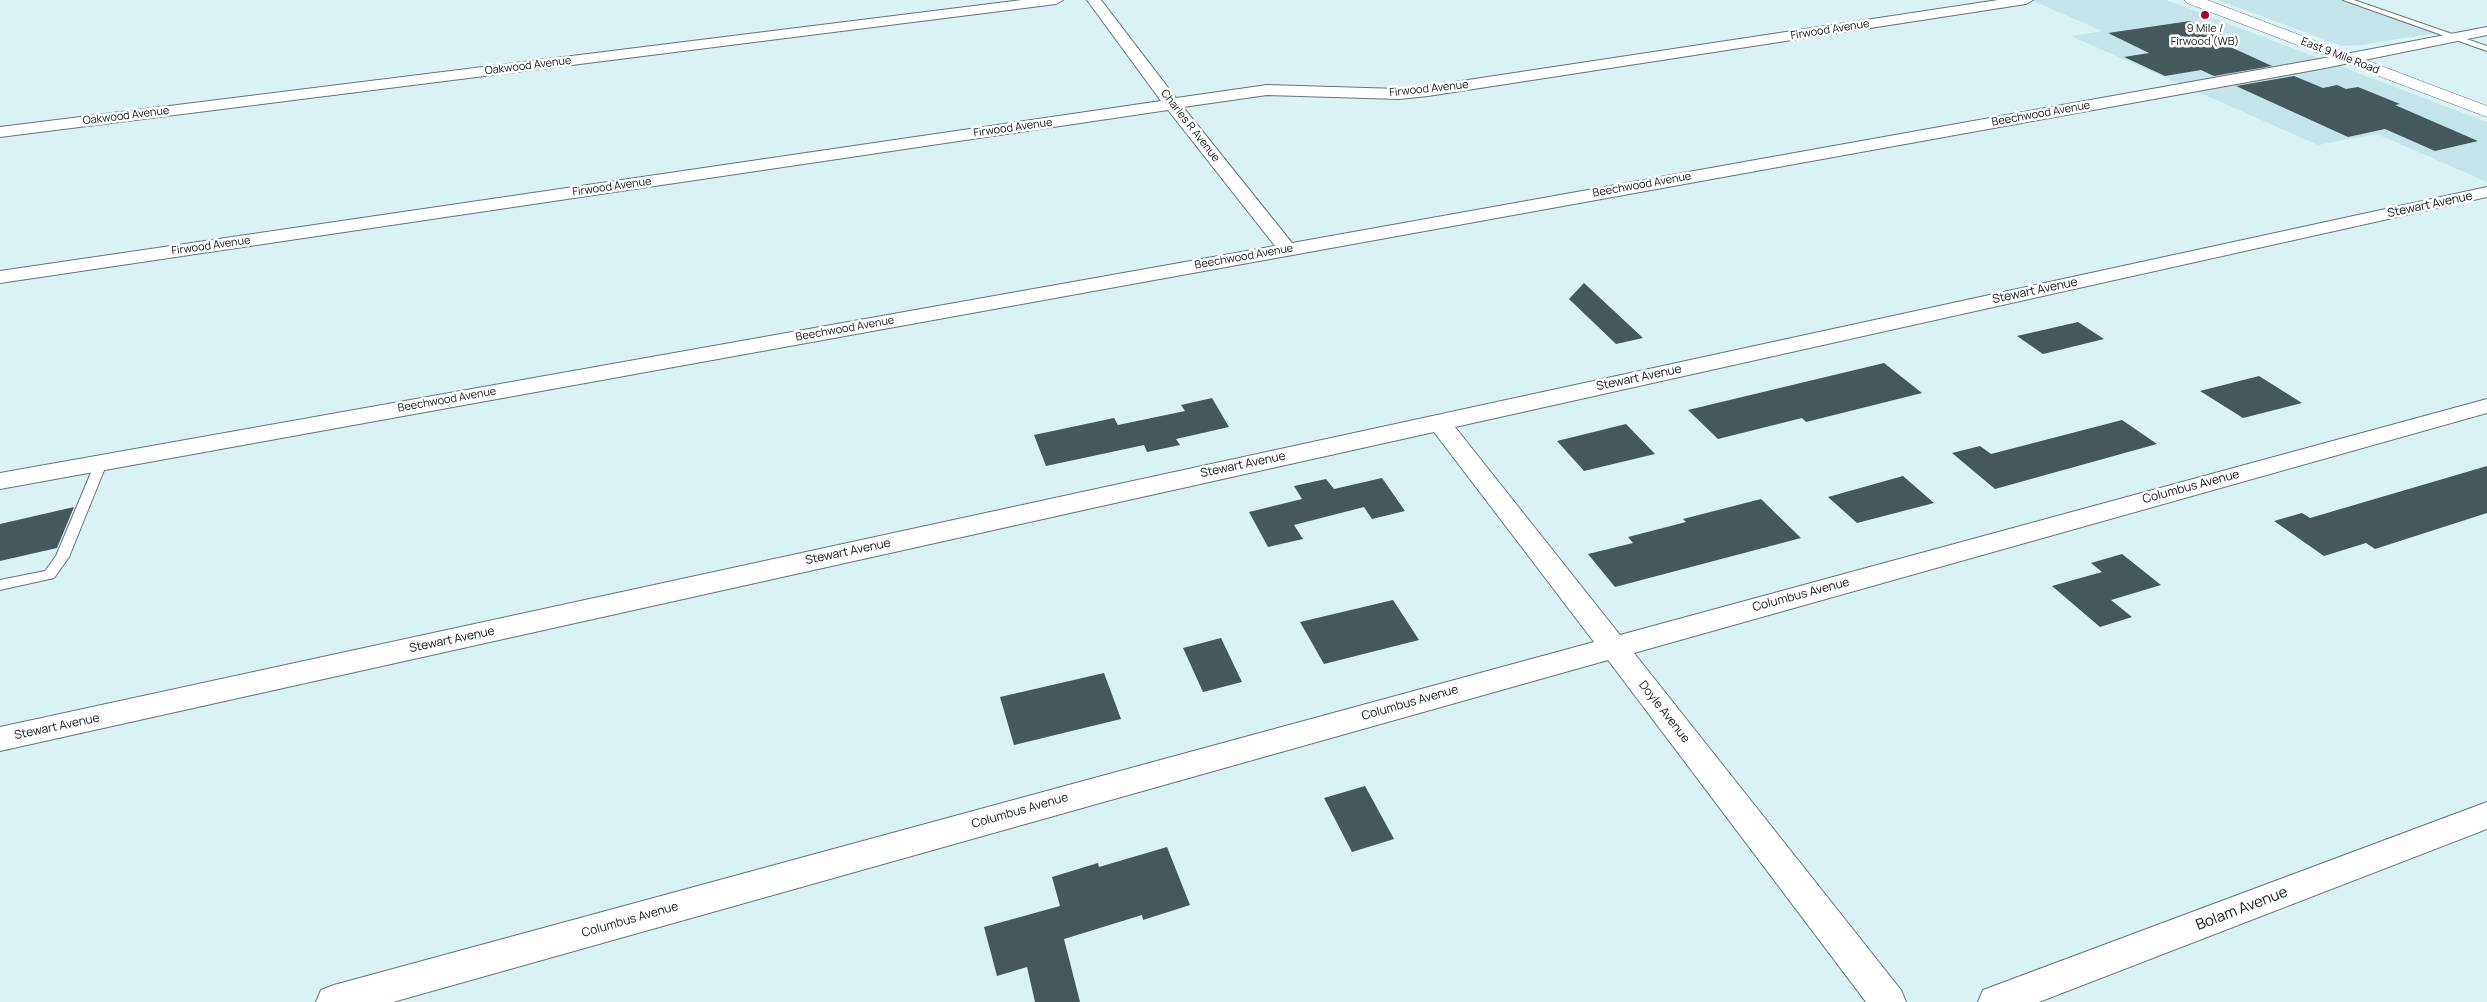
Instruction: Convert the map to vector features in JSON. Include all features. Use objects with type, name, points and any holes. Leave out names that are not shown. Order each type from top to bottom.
[{"type":"main road","name":"East 9 Mile Road","points":[[2193,0],[2487,112]]},
{"type":"street","points":[[922,0],[930,16]]},
{"type":"street","name":"Oakwood Avenue","points":[[0,132],[1056,0]]},
{"type":"street","name":"Charles R Avenue","points":[[1094,0],[1173,105],[1288,250]]},
{"type":"street","name":"Firwood Avenue","points":[[0,277],[1283,89],[1400,94],[1428,91],[2026,0]]},
{"type":"street","name":"Beechwood Avenue","points":[[0,481],[2325,63],[2487,31]]},
{"type":"street","name":"Stewart Avenue","points":[[0,740],[2487,192]]},
{"type":"street","name":"Columbus Avenue","points":[[334,1002],[2487,406]]},
{"type":"street","name":"Doyle Avenue","points":[[1439,422],[1888,1002]]},
{"type":"street","name":"Bolam Avenue","points":[[1996,1002],[2487,815]]},
{"type":"lane","points":[[2347,0],[2487,49]]},
{"type":"lane","points":[[0,585],[49,575],[62,557],[101,463]]},
{"type":"shaded area","points":[[2031,0],[2166,0],[2487,122],[2487,182],[2377,134],[2318,145],[2071,36],[2102,31]]},
{"type":"shaded area","points":[[2218,0],[2353,0],[2443,32],[2342,46]]},
{"type":"building","points":[[2190,21],[2239,42],[2224,44],[2272,66],[2214,76],[2201,70],[2165,76],[2124,57],[2149,53],[2108,33]]},
{"type":"building","points":[[2294,76],[2323,88],[2337,85],[2346,89],[2358,87],[2400,104],[2395,105],[2478,141],[2435,151],[2385,129],[2348,137],[2236,86]]},
{"type":"building","points":[[1584,283],[1643,338],[1616,344],[1569,299]]},
{"type":"building","points":[[2078,322],[2104,339],[2043,354],[2017,336]]},
{"type":"building","points":[[1884,363],[1922,393],[1806,422],[1802,418],[1718,439],[1688,410]]},
{"type":"building","points":[[2259,376],[2302,403],[2243,418],[2200,391]]},
{"type":"building","points":[[1212,398],[1229,427],[1176,439],[1180,445],[1147,452],[1144,445],[1046,466],[1034,435],[1114,418],[1118,425],[1185,411],[1181,405]]},
{"type":"building","points":[[2122,420],[2157,444],[1995,489],[1952,453],[1980,446],[1991,454]]},
{"type":"building","points":[[1626,424],[1655,454],[1584,471],[1557,441]]},
{"type":"building","points":[[2487,466],[2487,513],[2375,549],[2366,543],[2324,556],[2274,521],[2302,513],[2310,518]]},
{"type":"building","points":[[1903,476],[1934,503],[1857,523],[1828,497]]},
{"type":"building","points":[[1382,478],[1405,511],[1372,519],[1364,507],[1294,525],[1303,539],[1268,547],[1249,512],[1302,499],[1294,486],[1326,479],[1334,489]]},
{"type":"building","points":[[1761,499],[1801,538],[1615,587],[1588,554],[1633,543],[1628,537],[1686,522],[1683,519]]},
{"type":"building","points":[[74,507],[57,548],[0,561],[0,524]]},
{"type":"building","points":[[2122,554],[2161,585],[2111,600],[2132,617],[2100,627],[2052,586],[2102,572],[2091,563]]},
{"type":"building","points":[[1393,600],[1419,640],[1324,664],[1300,622]]},
{"type":"building","points":[[1221,638],[1242,682],[1203,692],[1183,648]]},
{"type":"building","points":[[1104,673],[1121,719],[1014,745],[1000,697]]},
{"type":"building","points":[[1365,786],[1394,839],[1352,852],[1324,798]]},
{"type":"building","points":[[1167,847],[1190,905],[1143,920],[1142,915],[1064,939],[1080,1002],[1035,1002],[1027,967],[997,976],[984,927],[1060,906],[1052,877],[1098,863],[1099,867]]},
{"type":"place","name":"9 Mile / Firwood (WB)","points":[[2205,15]]}]
